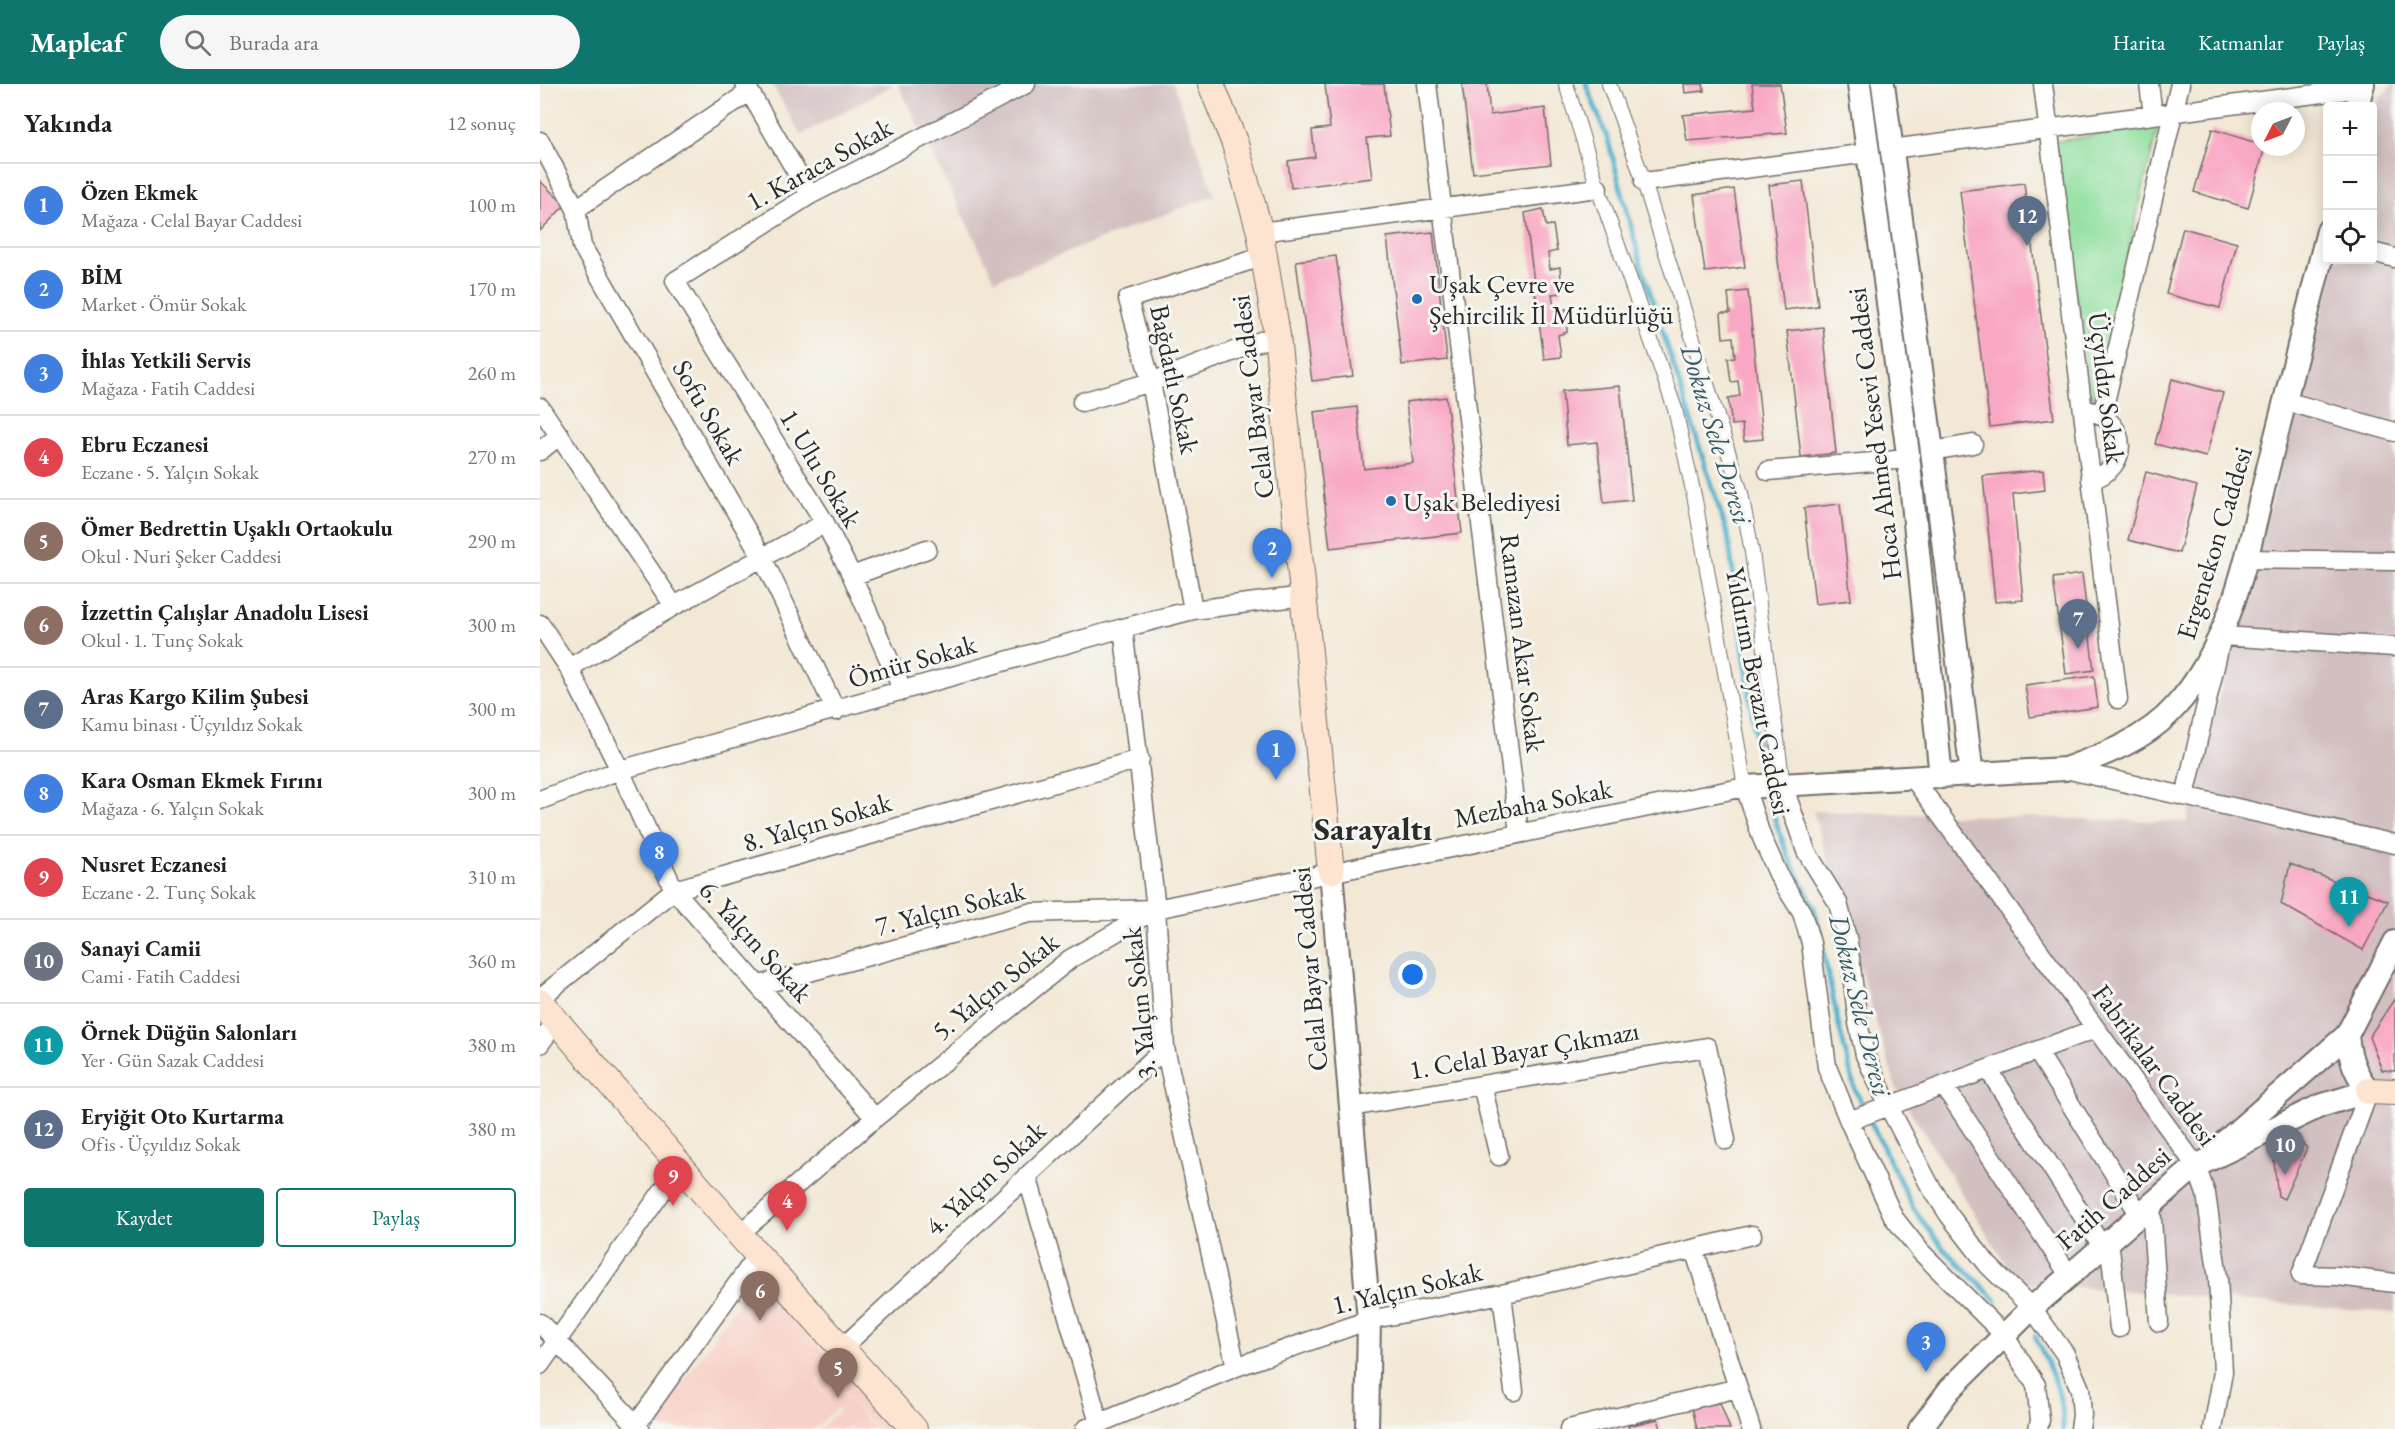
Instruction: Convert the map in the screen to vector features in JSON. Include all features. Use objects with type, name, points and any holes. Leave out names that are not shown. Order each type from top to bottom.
[{"type":"main road","name":"Celal Bayar Caddesi","points":[[1211,84],[1236,144],[1262,244],[1277,335],[1331,871]]},
{"type":"main road","points":[[540,1000],[739,1234],[914,1429]]},
{"type":"main road","name":"Fatih Caddesi","points":[[2369,1091],[2395,1092]]},
{"type":"street","name":"1. Karaca Sokak","points":[[675,281],[810,195],[1026,84]]},
{"type":"street","name":"Ramazan Akar Sokak","points":[[1427,84],[1519,833]]},
{"type":"street","name":"Yıldırım Beyazıt Caddesi","points":[[1566,84],[1598,188],[1675,409],[1695,500],[1745,787],[1762,838],[1780,878],[1802,913],[1811,943],[1827,1067],[1894,1218],[1921,1252],[2004,1335],[2036,1385],[2040,1420],[2038,1429]]},
{"type":"street","name":"Yıldırım Beyazıt Caddesi","points":[[1609,84],[1644,182],[1742,493],[1784,785]]},
{"type":"street","name":"Hoca Ahmed Yesevi Caddesi","points":[[1859,84],[1908,459],[1941,777]]},
{"type":"street","name":"Hoca Ahmed Yesevi Caddesi","points":[[1883,84],[1972,775]]},
{"type":"street","name":"Üçyıldız Sokak","points":[[2043,84],[2118,699]]},
{"type":"street","points":[[2149,84],[2153,115]]},
{"type":"street","points":[[2102,415],[2180,84]]},
{"type":"street","points":[[576,209],[747,88],[810,195]]},
{"type":"street","points":[[1891,149],[2174,112],[2362,91]]},
{"type":"street","name":"Sofu Sokak","points":[[541,145],[576,209],[582,246],[762,557],[836,711]]},
{"type":"street","points":[[1644,182],[1868,153]]},
{"type":"street","points":[[1262,244],[1442,208],[1598,188]]},
{"type":"street","name":"Bağdatlı Sokak","points":[[1192,610],[1151,382],[1128,299],[1262,244]]},
{"type":"street","name":"Ergenekon Caddesi","points":[[1745,787],[2065,769],[2102,756],[2128,743],[2174,709],[2206,665],[2222,636],[2245,559],[2323,253]]},
{"type":"street","points":[[2377,253],[2395,258]]},
{"type":"street","name":"1. Ulu Sokak","points":[[675,281],[825,523],[852,576],[903,692]]},
{"type":"street","points":[[1082,402],[1151,382],[1277,335]]},
{"type":"street","points":[[2285,401],[2395,432]]},
{"type":"street","points":[[540,407],[675,606]]},
{"type":"street","points":[[2083,411],[2102,415],[2117,431],[2120,441],[2120,452],[2116,462],[2109,471],[2091,480]]},
{"type":"street","points":[[540,451],[560,435]]},
{"type":"street","points":[[1932,451],[1973,444]]},
{"type":"street","points":[[1768,471],[1908,459]]},
{"type":"street","points":[[569,668],[825,523]]},
{"type":"street","points":[[852,576],[927,549]]},
{"type":"street","points":[[2245,559],[2395,561]]},
{"type":"street","name":"Ömür Sokak","points":[[540,800],[620,770],[836,711],[1123,628],[1192,610],[1304,596]]},
{"type":"street","name":"6. Yalçın Sokak","points":[[540,624],[569,668],[620,770],[675,890],[875,1118]]},
{"type":"street","name":"3. Yalçın Sokak","points":[[1123,628],[1156,909],[1165,1048],[1236,1367]]},
{"type":"street","points":[[2185,796],[2222,636],[2395,646]]},
{"type":"street","name":"8. Yalçın Sokak","points":[[540,1000],[675,890],[1140,759]]},
{"type":"street","points":[[2065,769],[2395,844]]},
{"type":"street","name":"Fabrikalar Caddesi","points":[[1914,779],[2196,1166],[2206,1194],[2218,1278],[2223,1372],[2213,1429]]},
{"type":"street","points":[[1784,785],[1806,851],[1838,903],[1848,942],[1858,1023],[1865,1055],[1883,1109],[1949,1215],[1988,1265],[2032,1308],[2065,1354],[2080,1389],[2082,1415],[2080,1429]]},
{"type":"street","name":"Mezbaha Sokak","points":[[1331,871],[1745,787]]},
{"type":"street","name":"5. Yalçın Sokak","points":[[739,1234],[875,1118],[1070,958],[1156,909],[1331,871]]},
{"type":"street","name":"Celal Bayar Caddesi","points":[[1331,871],[1369,1320],[1367,1429]]},
{"type":"street","name":"7. Yalçın Sokak","points":[[760,985],[1029,913],[1156,909]]},
{"type":"street","points":[[2196,1166],[2347,1035],[2395,942]]},
{"type":"street","points":[[540,1044],[556,1021]]},
{"type":"street","points":[[1852,1120],[2095,1029]]},
{"type":"street","points":[[2347,1035],[2349,1054],[2359,1079],[2369,1091],[2301,1275],[2338,1276],[2395,1283]]},
{"type":"street","name":"1. Celal Bayar Çıkmazı","points":[[1351,1107],[1707,1047],[1726,1140]]},
{"type":"street","name":"4. Yalçın Sokak","points":[[842,1348],[1165,1048]]},
{"type":"street","points":[[2037,1051],[2145,1210],[2159,1322]]},
{"type":"street","points":[[1988,1069],[2106,1243],[2119,1329]]},
{"type":"street","points":[[1482,1085],[1499,1156]]},
{"type":"street","points":[[1944,1086],[2070,1275]]},
{"type":"street","name":"Fatih Caddesi","points":[[1920,1429],[1950,1389],[2032,1308],[2196,1166],[2320,1106],[2369,1091]]},
{"type":"street","points":[[540,1365],[680,1166]]},
{"type":"street","points":[[1027,1176],[1092,1426]]},
{"type":"street","name":"1. Yalçın Sokak","points":[[1092,1426],[1236,1367],[1369,1320],[1502,1294],[1752,1235]]},
{"type":"street","points":[[1695,1249],[1751,1429]]},
{"type":"street","points":[[540,1323],[637,1428],[758,1255]]},
{"type":"street","points":[[1502,1294],[1514,1391]]},
{"type":"street","points":[[1569,1429],[1618,1423],[1738,1388]]},
{"type":"shaded area","points":[[772,84],[894,84],[801,135]]},
{"type":"shaded area","points":[[898,84],[1173,84],[1215,195],[995,280]]},
{"type":"shaded area","points":[[2395,84],[2395,1313],[2017,1282],[1896,1088],[1813,811],[2186,822],[2335,264],[2377,264],[2377,106],[2379,98]]},
{"type":"shaded area","points":[[754,1281],[833,1361],[816,1384],[832,1403],[818,1384],[839,1363],[898,1429],[877,1429],[830,1376],[874,1429],[820,1429],[839,1411],[837,1408],[814,1429],[663,1429],[655,1422]]},
{"type":"green space","points":[[2158,126],[2092,404],[2053,142]]},
{"type":"building","points":[[1325,84],[1384,84],[1390,136],[1367,138],[1372,178],[1291,188],[1288,161],[1315,157],[1312,130],[1330,128]]},
{"type":"building","points":[[1462,84],[1487,84],[1490,115],[1545,108],[1551,164],[1473,173]]},
{"type":"building","points":[[1684,84],[1703,84],[1704,91],[1685,93]]},
{"type":"building","points":[[1752,84],[1780,84],[1787,133],[1687,141],[1683,115],[1755,108]]},
{"type":"building","points":[[2212,129],[2251,141],[2251,156],[2262,156],[2248,208],[2194,192]]},
{"type":"building","points":[[540,181],[565,205],[540,231]]},
{"type":"building","points":[[1803,181],[1818,306],[1784,310],[1769,185]]},
{"type":"building","points":[[2024,183],[2054,419],[1990,427],[1960,191]]},
{"type":"building","points":[[1734,189],[1745,267],[1705,272],[1694,195]]},
{"type":"building","points":[[1543,209],[1546,226],[1553,225],[1557,251],[1548,253],[1550,269],[1560,267],[1562,293],[1552,294],[1555,314],[1566,309],[1567,332],[1558,335],[1561,357],[1544,359],[1525,213]]},
{"type":"building","points":[[2183,228],[2237,243],[2220,308],[2166,294]]},
{"type":"building","name":"Uşak Çevre ve Şehircilik İl Müdürlüğü","points":[[1433,232],[1447,360],[1402,365],[1387,237]]},
{"type":"building","points":[[1336,256],[1353,376],[1312,381],[1296,261]]},
{"type":"building","points":[[1748,291],[1763,439],[1744,441],[1742,424],[1732,425],[1728,398],[1740,396],[1738,381],[1731,382],[1728,358],[1735,357],[1733,337],[1723,338],[1721,313],[1730,313],[1728,293]]},
{"type":"building","points":[[1823,327],[1836,453],[1801,457],[1787,331]]},
{"type":"building","points":[[2172,379],[2223,393],[2206,457],[2155,444]]},
{"type":"building","points":[[1620,386],[1632,500],[1604,503],[1597,442],[1567,445],[1562,391]]},
{"type":"building","name":"Uşak Belediyesi","points":[[1446,397],[1462,533],[1330,548],[1314,412],[1357,407],[1364,469],[1413,463],[1406,402]]},
{"type":"building","points":[[2043,470],[2045,490],[2013,494],[2023,600],[1995,602],[1983,476]]},
{"type":"building","points":[[2146,472],[2197,486],[2179,553],[2128,540]]},
{"type":"building","points":[[1840,504],[1851,600],[1815,604],[1804,508]]},
{"type":"building","points":[[2082,574],[2094,670],[2066,674],[2053,578]]},
{"type":"building","points":[[2094,676],[2098,707],[2030,717],[2025,685]]},
{"type":"building","points":[[2290,864],[2388,901],[2363,950],[2281,904]]},
{"type":"building","points":[[2395,998],[2395,1071],[2382,1070],[2369,1037]]},
{"type":"building","points":[[2297,1138],[2307,1148],[2284,1199],[2278,1196],[2273,1154]]},
{"type":"building","points":[[1720,1403],[1730,1429],[1697,1429],[1692,1407]]},
{"type":"building","points":[[1658,1419],[1661,1429],[1629,1429],[1628,1426]]},
{"type":"waterway","name":"Dokuz Sele Deresi","points":[[1586,84],[1608,140],[1641,264],[1728,536],[1760,770]]},
{"type":"waterway","name":"Dokuz Sele Deresi","points":[[1766,795],[1788,856],[1814,907],[1855,1090],[1914,1210],[1944,1249],[1996,1300]]},
{"type":"waterway","name":"Dokuz Sele Deresi","points":[[2035,1336],[2058,1393],[2063,1429]]},
{"type":"place","name":"Eryiğit Oto Kurtarma","points":[[2027,246]]},
{"type":"place","name":"Uşak Çevre ve Şehircilik İl Müdürlüğü","points":[[1417,299]]},
{"type":"place","name":"Uşak Belediyesi","points":[[1391,501]]},
{"type":"place","name":"BİM","points":[[1272,578]]},
{"type":"place","name":"Aras Kargo Kilim Şubesi","points":[[2078,649]]},
{"type":"place","name":"Özen Ekmek","points":[[1276,780]]},
{"type":"place","name":"Kara Osman Ekmek Fırını","points":[[659,882]]},
{"type":"place","name":"Örnek Düğün Salonları","points":[[2349,927]]},
{"type":"place","name":"Sanayi Camii","points":[[2285,1175]]},
{"type":"place","name":"Nusret Eczanesi","points":[[673,1206]]},
{"type":"place","name":"Ebru Eczanesi","points":[[787,1231]]},
{"type":"place","name":"İzzettin Çalışlar Anadolu Lisesi","points":[[760,1321]]},
{"type":"place","name":"İhlas Yetkili Servis","points":[[1926,1372]]},
{"type":"place","name":"Ömer Bedrettin Uşaklı Ortaokulu","points":[[838,1398]]},
{"type":"district","name":"Sarayaltı","points":[[1373,828]]}]
